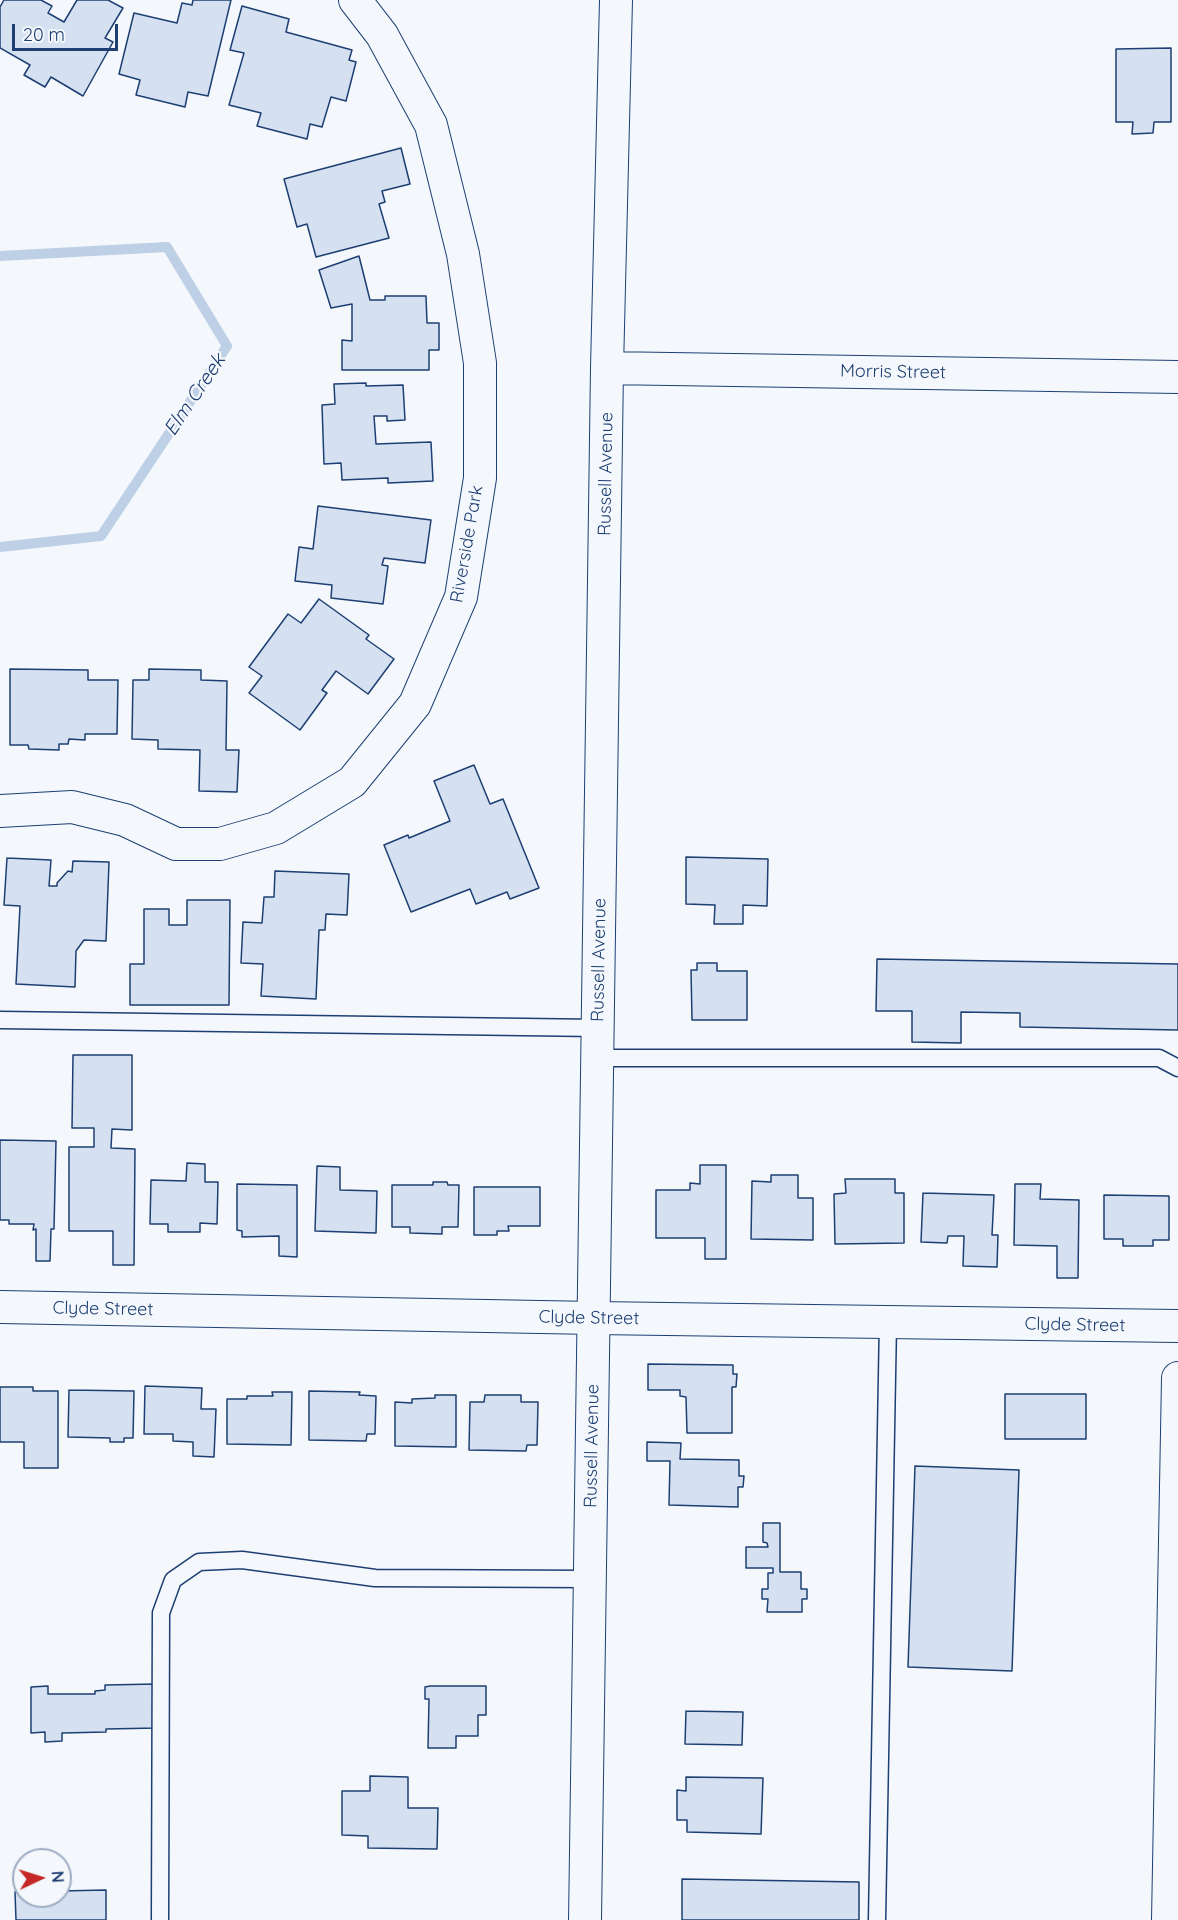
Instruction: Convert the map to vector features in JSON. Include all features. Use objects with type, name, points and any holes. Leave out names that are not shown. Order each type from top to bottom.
[{"type":"street","name":"Riverside Park","points":[[0,811],[72,807],[125,820],[176,844],[220,844],[276,828],[352,782],[415,704],[461,597],[480,478],[480,363],[463,254],[431,125],[382,35],[355,0]]},
{"type":"street","name":"Russell Avenue","points":[[585,1920],[607,368],[616,0]]},
{"type":"street","name":"Morris Street","points":[[607,368],[1178,377]]},
{"type":"street","name":"Clyde Street","points":[[0,1307],[1178,1326]]},
{"type":"street","points":[[1168,1920],[1178,1378]]},
{"type":"lane","points":[[0,1020],[598,1028]]},
{"type":"lane","points":[[598,1058],[1159,1059],[1178,1068]]},
{"type":"lane","points":[[877,1920],[888,1322]]},
{"type":"lane","points":[[160,1920],[161,1613],[173,1580],[199,1562],[242,1560],[375,1578],[590,1579]]},
{"type":"building","points":[[4,0],[41,0],[52,6],[48,13],[64,22],[77,0],[108,0],[123,8],[105,38],[113,42],[83,96],[51,77],[45,87],[24,75],[30,65],[0,48],[0,7]]},
{"type":"building","points":[[193,0],[231,0],[208,96],[188,92],[185,107],[136,95],[140,80],[119,74],[134,13],[177,23],[182,3],[192,5]]},
{"type":"building","points":[[242,6],[289,19],[286,32],[352,50],[349,60],[356,62],[346,101],[331,97],[322,127],[310,124],[307,139],[257,126],[261,113],[229,105],[244,53],[230,50]]},
{"type":"building","points":[[1171,48],[1171,122],[1154,122],[1153,133],[1132,134],[1133,122],[1116,122],[1116,49]]},
{"type":"building","points":[[401,148],[410,184],[382,191],[385,202],[379,204],[389,238],[316,257],[307,224],[297,227],[284,179]]},
{"type":"building","points":[[359,256],[370,300],[385,300],[385,296],[426,296],[427,323],[439,323],[439,350],[429,350],[429,370],[342,370],[342,340],[352,341],[352,304],[331,308],[319,270]]},
{"type":"building","points":[[366,383],[366,386],[403,385],[405,420],[387,421],[387,416],[374,416],[376,444],[431,442],[433,481],[388,483],[388,478],[342,480],[341,463],[324,464],[322,405],[335,404],[334,384]]},
{"type":"building","points":[[318,506],[431,520],[425,563],[384,558],[382,565],[388,566],[383,604],[331,598],[332,585],[295,581],[299,547],[313,549]]},
{"type":"building","points":[[319,599],[369,635],[366,639],[394,659],[368,694],[336,671],[322,690],[327,693],[300,730],[249,693],[262,676],[249,667],[288,614],[301,623]]},
{"type":"building","points":[[10,669],[88,670],[88,680],[118,680],[117,734],[85,734],[85,740],[69,739],[68,744],[59,744],[59,750],[29,749],[28,745],[10,745]]},
{"type":"building","points":[[149,669],[201,670],[201,680],[227,681],[226,750],[239,750],[237,792],[199,791],[200,750],[158,749],[158,740],[132,739],[133,680],[149,680]]},
{"type":"building","points":[[474,765],[490,804],[503,799],[539,888],[510,899],[507,892],[476,904],[470,889],[411,912],[384,845],[408,835],[409,838],[450,821],[434,781]]},
{"type":"building","points":[[686,857],[768,859],[767,906],[743,905],[743,924],[714,924],[715,905],[686,904]]},
{"type":"building","points":[[7,858],[51,860],[49,886],[57,886],[68,871],[72,872],[73,861],[109,862],[106,941],[84,940],[76,951],[75,987],[16,984],[20,906],[4,905]]},
{"type":"building","points":[[275,871],[349,874],[347,915],[326,914],[325,930],[319,930],[316,999],[261,996],[263,964],[241,963],[243,922],[262,923],[264,897],[274,897]]},
{"type":"building","points":[[187,900],[230,900],[229,1005],[130,1005],[130,964],[144,964],[144,909],[169,909],[169,925],[187,925]]},
{"type":"building","points":[[877,959],[1178,964],[1178,1030],[1020,1027],[1020,1013],[961,1012],[961,1043],[912,1042],[912,1011],[876,1011]]},
{"type":"building","points":[[697,963],[717,963],[717,971],[747,971],[747,1020],[692,1020],[691,970],[697,970]]},
{"type":"building","points":[[73,1055],[132,1055],[132,1130],[112,1129],[111,1148],[135,1149],[134,1265],[113,1265],[113,1231],[69,1231],[69,1147],[94,1147],[94,1128],[72,1128]]},
{"type":"building","points":[[0,1140],[56,1141],[54,1229],[51,1229],[50,1261],[36,1261],[34,1224],[9,1224],[9,1220],[0,1220]]},
{"type":"building","points":[[187,1163],[205,1164],[205,1182],[218,1182],[217,1224],[200,1223],[200,1232],[168,1232],[168,1224],[150,1224],[151,1180],[186,1181]]},
{"type":"building","points":[[700,1165],[726,1165],[726,1259],[705,1259],[705,1238],[656,1238],[656,1190],[690,1190],[690,1183],[700,1184]]},
{"type":"building","points":[[317,1166],[340,1167],[340,1190],[377,1191],[376,1233],[315,1231]]},
{"type":"building","points":[[771,1175],[798,1175],[798,1198],[813,1198],[813,1240],[751,1239],[752,1181],[771,1182]]},
{"type":"building","points":[[845,1179],[895,1179],[895,1193],[904,1193],[904,1243],[835,1244],[834,1194],[846,1193]]},
{"type":"building","points":[[433,1182],[459,1185],[458,1227],[442,1227],[442,1234],[410,1233],[410,1227],[392,1227],[392,1185],[433,1185]]},
{"type":"building","points":[[237,1184],[297,1185],[297,1257],[279,1256],[279,1236],[242,1237],[242,1231],[237,1230]]},
{"type":"building","points":[[1015,1184],[1041,1184],[1040,1199],[1079,1200],[1078,1278],[1057,1278],[1057,1246],[1014,1245]]},
{"type":"building","points":[[474,1187],[540,1187],[540,1226],[508,1226],[509,1231],[497,1231],[497,1235],[474,1235]]},
{"type":"building","points":[[923,1193],[994,1195],[992,1235],[998,1235],[997,1267],[963,1266],[964,1236],[948,1236],[947,1243],[921,1242]]},
{"type":"building","points":[[1104,1195],[1169,1196],[1169,1240],[1153,1240],[1153,1246],[1123,1246],[1123,1239],[1104,1239]]},
{"type":"building","points":[[648,1364],[733,1365],[733,1374],[737,1374],[736,1387],[732,1387],[732,1433],[687,1433],[686,1397],[680,1396],[680,1390],[648,1390]]},
{"type":"building","points":[[145,1386],[202,1388],[201,1409],[216,1409],[214,1457],[193,1456],[193,1442],[173,1441],[173,1434],[144,1434]]},
{"type":"building","points":[[0,1387],[33,1387],[33,1391],[58,1391],[58,1468],[24,1468],[24,1442],[0,1442]]},
{"type":"building","points":[[69,1390],[134,1391],[133,1438],[124,1438],[124,1442],[110,1442],[110,1438],[68,1437]]},
{"type":"building","points":[[309,1391],[360,1392],[359,1395],[376,1396],[375,1434],[367,1434],[366,1441],[309,1440]]},
{"type":"building","points":[[272,1392],[292,1392],[291,1445],[227,1444],[227,1399],[273,1396]]},
{"type":"building","points":[[1005,1394],[1086,1394],[1086,1439],[1005,1439]]},
{"type":"building","points":[[435,1395],[456,1395],[456,1447],[395,1446],[395,1402],[412,1403],[412,1399],[435,1398]]},
{"type":"building","points":[[485,1395],[521,1395],[521,1402],[538,1402],[537,1445],[527,1445],[526,1451],[469,1450],[470,1402],[484,1402]]},
{"type":"building","points":[[647,1442],[681,1443],[680,1459],[739,1460],[739,1476],[744,1476],[743,1487],[738,1487],[738,1507],[669,1505],[670,1461],[647,1461]]},
{"type":"building","points":[[915,1466],[1019,1470],[1012,1671],[908,1667]]},
{"type":"building","points":[[763,1523],[780,1523],[780,1572],[801,1572],[801,1589],[807,1589],[807,1599],[802,1599],[802,1612],[767,1612],[768,1599],[762,1599],[762,1589],[768,1589],[768,1573],[773,1573],[773,1568],[746,1568],[746,1547],[768,1547],[767,1543],[763,1542]]},
{"type":"building","points":[[157,1684],[157,1728],[62,1733],[62,1741],[45,1742],[45,1732],[31,1733],[31,1687],[48,1686],[48,1694],[95,1694],[95,1691],[105,1690],[105,1685]]},
{"type":"building","points":[[486,1686],[486,1715],[478,1715],[478,1736],[456,1736],[456,1748],[428,1748],[429,1699],[425,1699],[425,1687]]},
{"type":"building","points":[[686,1711],[743,1712],[742,1745],[685,1744]]},
{"type":"building","points":[[370,1776],[408,1777],[408,1808],[438,1808],[437,1849],[368,1848],[368,1836],[342,1835],[342,1791],[370,1791]]},
{"type":"building","points":[[686,1777],[763,1778],[761,1834],[687,1832],[687,1820],[677,1820],[677,1790],[686,1791]]},
{"type":"building","points":[[682,1879],[859,1882],[859,1920],[682,1920]]},
{"type":"building","points":[[106,1890],[106,1920],[16,1920],[16,1908],[72,1908],[72,1891]]},
{"type":"waterway","name":"Elm Creek","points":[[0,256],[167,247],[227,346],[101,536],[0,547]]}]
